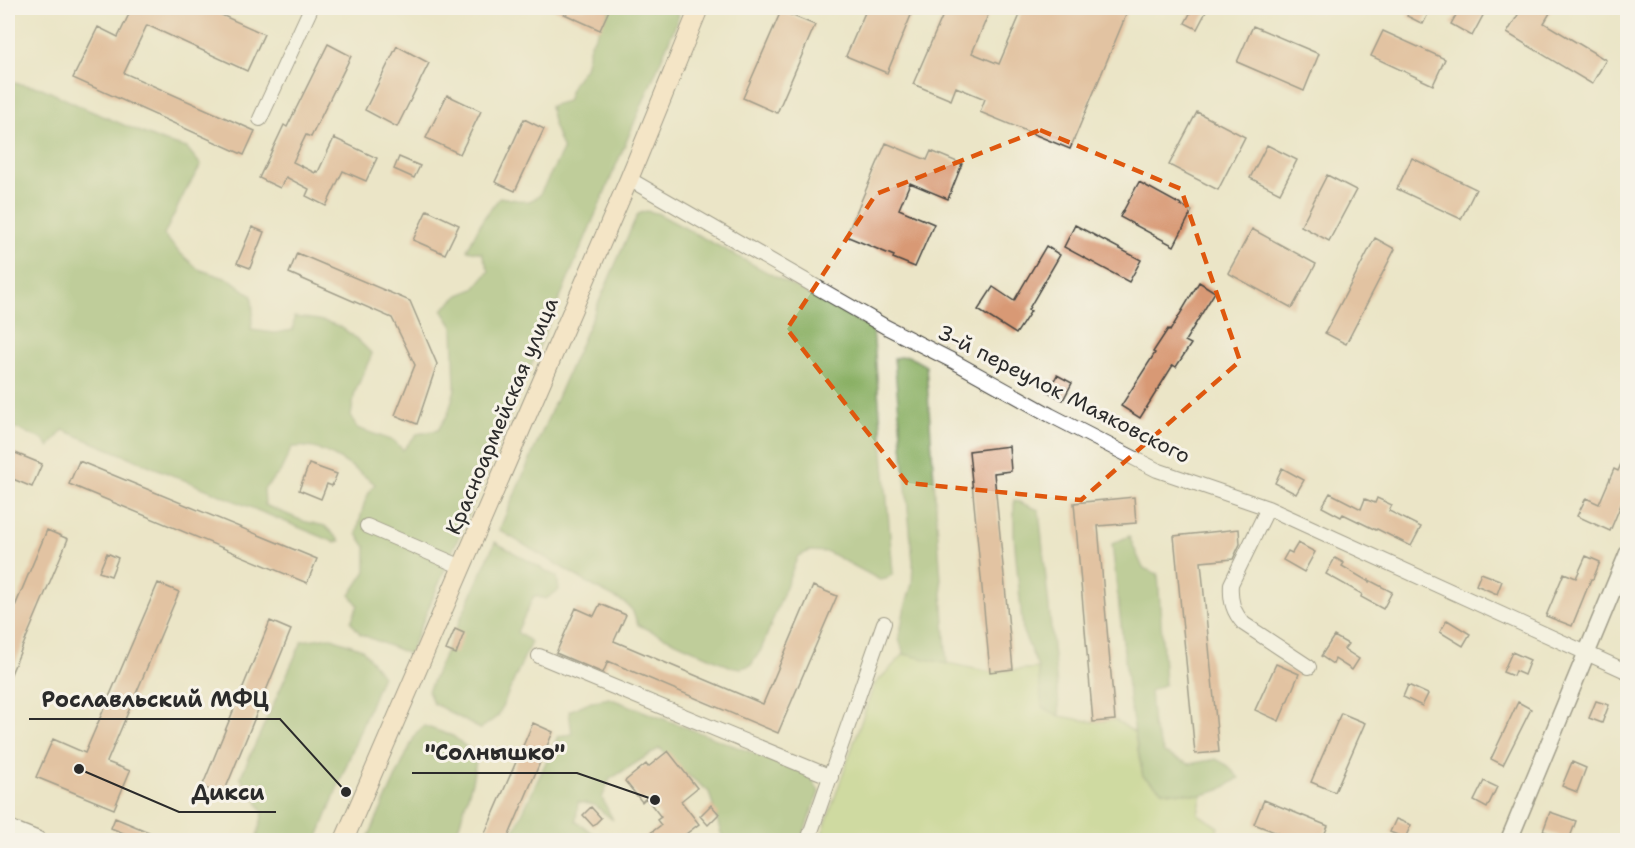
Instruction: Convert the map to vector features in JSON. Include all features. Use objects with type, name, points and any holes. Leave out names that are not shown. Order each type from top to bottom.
[{"type":"main road","name":"Красноармейская улица","points":[[344,840],[629,179],[699,8]]},
{"type":"street","points":[[260,119],[311,8]]},
{"type":"street","name":"3-й переулок Маяковского","points":[[629,179],[886,327],[1157,470],[1268,508],[1628,672]]},
{"type":"street","points":[[1268,508],[1231,585],[1232,607],[1244,624],[1309,667]]},
{"type":"street","points":[[367,526],[462,567]]},
{"type":"street","points":[[1509,840],[1628,553]]},
{"type":"street","points":[[808,840],[884,623]]},
{"type":"street","points":[[539,656],[831,777]]},
{"type":"street","points":[[8,828],[38,840]]},
{"type":"highlighted area","points":[[1040,130],[1181,189],[1240,361],[1081,500],[907,483],[787,329],[876,194]]},
{"type":"green space","points":[[611,8],[674,8],[679,15],[409,654],[360,634],[351,622],[358,605],[350,595],[366,571],[366,547],[357,534],[365,501],[375,484],[343,461],[316,449],[292,447],[280,472],[264,489],[265,505],[303,521],[325,526],[340,541],[334,542],[63,430],[49,447],[44,440],[8,425],[8,82],[42,88],[162,141],[187,148],[201,165],[164,235],[198,269],[231,280],[252,296],[251,330],[275,333],[293,330],[294,317],[324,321],[339,326],[359,341],[372,354],[355,392],[351,416],[357,428],[394,441],[403,450],[417,434],[438,430],[448,414],[455,389],[453,327],[442,310],[459,295],[474,289],[489,271],[482,253],[467,250],[483,219],[500,197],[528,202],[539,196],[563,150],[554,127],[550,106],[567,101],[573,83],[585,68],[590,45]]},
{"type":"green space","points":[[646,211],[657,213],[873,329],[893,573],[886,579],[880,580],[828,552],[810,551],[798,556],[761,650],[751,665],[741,668],[729,666],[638,625],[632,610],[625,603],[499,530],[633,224],[638,214]]},
{"type":"green space","points":[[908,356],[926,366],[947,664],[904,654],[899,639],[912,584],[913,562],[894,358]]},
{"type":"green space","points":[[1014,500],[1039,510],[1060,716],[1042,707],[1038,668],[1023,632],[1014,536]]},
{"type":"green space","points":[[1129,536],[1143,568],[1158,574],[1165,684],[1150,691],[1153,726],[1164,753],[1189,764],[1216,759],[1227,765],[1239,778],[1220,790],[1202,795],[1163,791],[1143,776],[1130,706],[1112,544]]},
{"type":"green space","points":[[495,542],[557,577],[559,590],[546,599],[534,596],[517,632],[531,642],[498,716],[480,729],[433,703],[428,691]]},
{"type":"green space","points":[[329,637],[362,649],[382,675],[317,840],[256,840],[263,813],[240,778],[302,641]]},
{"type":"green space","points":[[904,654],[990,672],[1038,668],[1043,707],[1060,716],[1093,722],[1115,720],[1134,732],[1143,776],[1163,791],[1202,795],[1198,814],[1218,827],[1215,840],[820,840],[874,685]]},
{"type":"green space","points":[[609,698],[800,771],[812,778],[819,792],[801,840],[723,840],[709,792],[678,767],[660,748],[610,779],[602,798],[613,820],[594,805],[578,802],[576,821],[599,840],[510,840],[558,736],[572,734],[569,711],[587,703]]},
{"type":"green space","points":[[424,726],[453,736],[477,756],[457,832],[426,837],[424,840],[367,840],[416,733]]},
{"type":"building","points":[[132,8],[206,8],[264,34],[247,71],[147,25],[124,73],[255,131],[244,155],[73,78],[98,27],[118,37]]},
{"type":"building","points":[[551,8],[610,8],[600,30]]},
{"type":"building","points":[[867,8],[914,8],[887,73],[846,56]]},
{"type":"building","points":[[946,8],[991,8],[972,53],[999,64],[1023,8],[1129,8],[1070,149],[980,112],[985,99],[956,87],[951,100],[913,84]]},
{"type":"building","points":[[1193,8],[1208,8],[1197,29],[1185,23]]},
{"type":"building","points":[[1411,8],[1431,8],[1423,24],[1407,16]]},
{"type":"building","points":[[1460,8],[1487,8],[1472,36],[1451,24]]},
{"type":"building","points":[[1522,8],[1553,8],[1544,23],[1606,60],[1592,84],[1507,33]]},
{"type":"building","points":[[781,11],[815,25],[777,113],[743,98]]},
{"type":"building","points":[[1253,26],[1319,54],[1304,91],[1237,62]]},
{"type":"building","points":[[1383,31],[1445,59],[1433,85],[1371,56]]},
{"type":"building","points":[[328,44],[351,56],[311,137],[306,135],[293,162],[315,173],[318,172],[334,138],[377,158],[366,181],[343,171],[326,206],[306,196],[309,189],[286,177],[280,188],[259,178],[284,125],[287,127]]},
{"type":"building","points":[[397,46],[429,63],[397,127],[365,110]]},
{"type":"building","points":[[447,95],[481,111],[460,154],[426,138]]},
{"type":"building","points":[[1197,112],[1245,137],[1218,190],[1169,165]]},
{"type":"building","points":[[524,119],[544,129],[515,191],[495,182]]},
{"type":"building","points":[[886,143],[927,160],[931,151],[962,164],[948,199],[910,183],[899,209],[934,224],[915,267],[846,236]]},
{"type":"building","points":[[1267,145],[1297,160],[1280,193],[1250,178]]},
{"type":"building","points":[[399,157],[420,166],[414,178],[394,169]]},
{"type":"building","points":[[1412,158],[1476,189],[1461,219],[1397,189]]},
{"type":"building","points":[[1327,175],[1356,190],[1329,241],[1301,226]]},
{"type":"building","points":[[1139,182],[1192,211],[1174,246],[1120,217]]},
{"type":"building","points":[[427,210],[459,225],[445,254],[413,240]]},
{"type":"building","points":[[1075,225],[1141,260],[1129,282],[1064,247]]},
{"type":"building","points":[[252,227],[264,232],[250,268],[237,263]]},
{"type":"building","points":[[1252,229],[1316,264],[1292,308],[1228,273]]},
{"type":"building","points":[[1375,238],[1395,249],[1346,344],[1325,333]]},
{"type":"building","points":[[1046,246],[1060,255],[1028,310],[1031,311],[1016,334],[978,310],[993,287],[1014,301]]},
{"type":"building","points":[[297,253],[410,301],[437,364],[417,424],[395,415],[415,365],[392,318],[289,273]]},
{"type":"building","points":[[1199,282],[1215,292],[1185,341],[1191,344],[1176,367],[1173,365],[1140,418],[1121,406]]},
{"type":"building","points":[[1057,375],[1072,383],[1063,400],[1048,392]]},
{"type":"building","points":[[1009,446],[1011,471],[994,473],[1013,669],[990,672],[969,451]]},
{"type":"building","points":[[8,450],[42,464],[32,487],[8,477]]},
{"type":"building","points":[[1627,450],[1628,488],[1610,531],[1577,516],[1586,498],[1599,504],[1614,469],[1618,471]]},
{"type":"building","points":[[79,461],[317,559],[307,583],[69,484]]},
{"type":"building","points":[[309,464],[337,474],[332,486],[327,484],[321,499],[299,490]]},
{"type":"building","points":[[1282,468],[1304,480],[1296,494],[1275,483]]},
{"type":"building","points":[[1330,493],[1361,509],[1365,499],[1375,503],[1377,498],[1392,505],[1389,511],[1421,527],[1411,546],[1343,514],[1341,517],[1322,507]]},
{"type":"building","points":[[1134,497],[1136,523],[1098,526],[1115,720],[1093,722],[1074,503]]},
{"type":"building","points":[[1239,529],[1240,544],[1233,559],[1201,562],[1219,752],[1195,754],[1174,536]]},
{"type":"building","points":[[47,530],[68,539],[8,681],[8,623]]},
{"type":"building","points":[[1298,543],[1315,552],[1304,572],[1283,560],[1288,551],[1292,553]]},
{"type":"building","points":[[107,553],[118,558],[111,576],[99,572]]},
{"type":"building","points":[[1586,556],[1600,562],[1572,626],[1546,616],[1564,573],[1576,578]]},
{"type":"building","points":[[1335,558],[1344,563],[1342,566],[1392,592],[1383,609],[1326,574]]},
{"type":"building","points":[[1481,573],[1502,581],[1497,594],[1476,585]]},
{"type":"building","points":[[158,583],[179,592],[107,762],[130,771],[114,809],[36,777],[53,739],[85,753]]},
{"type":"building","points":[[813,586],[837,596],[778,733],[608,661],[603,673],[556,653],[576,608],[594,616],[600,604],[626,615],[614,641],[763,704]]},
{"type":"building","points":[[1447,620],[1470,634],[1463,646],[1440,632]]},
{"type":"building","points":[[270,621],[291,630],[223,795],[202,787]]},
{"type":"building","points":[[455,629],[464,633],[456,654],[446,650]]},
{"type":"building","points":[[1334,636],[1348,644],[1344,649],[1359,659],[1352,670],[1335,659],[1333,664],[1321,656]]},
{"type":"building","points":[[1512,652],[1530,660],[1524,675],[1515,671],[1513,676],[1503,672]]},
{"type":"building","points":[[1276,664],[1299,674],[1279,721],[1255,710]]},
{"type":"building","points":[[1408,685],[1428,694],[1422,706],[1403,697]]},
{"type":"building","points":[[1596,701],[1609,705],[1602,723],[1589,718]]},
{"type":"building","points":[[1518,702],[1531,709],[1503,765],[1491,759]]},
{"type":"building","points":[[1341,713],[1365,723],[1335,792],[1311,782]]},
{"type":"building","points":[[533,723],[553,732],[507,840],[482,840]]},
{"type":"building","points":[[668,751],[697,788],[681,801],[699,824],[678,840],[641,840],[661,825],[657,820],[661,817],[646,798],[642,802],[625,781],[646,764],[648,767]]},
{"type":"building","points":[[1572,762],[1586,768],[1577,792],[1562,786]]},
{"type":"building","points":[[1484,781],[1497,787],[1487,808],[1474,801]]},
{"type":"building","points":[[1264,800],[1328,826],[1322,840],[1296,840],[1254,824]]},
{"type":"building","points":[[711,805],[719,814],[708,825],[700,816]]},
{"type":"building","points":[[591,807],[601,818],[593,826],[583,815]]},
{"type":"building","points":[[1550,812],[1576,821],[1569,840],[1558,840],[1559,836],[1543,831]]},
{"type":"building","points":[[115,818],[168,840],[141,840],[111,828]]},
{"type":"building","points":[[1396,819],[1411,825],[1405,838],[1390,832]]},
{"type":"place","name":"Дикси","points":[[79,769]]},
{"type":"place","name":"Рославльский МФЦ","points":[[346,792]]},
{"type":"place","name":"\"Солнышко\"","points":[[655,800]]}]
